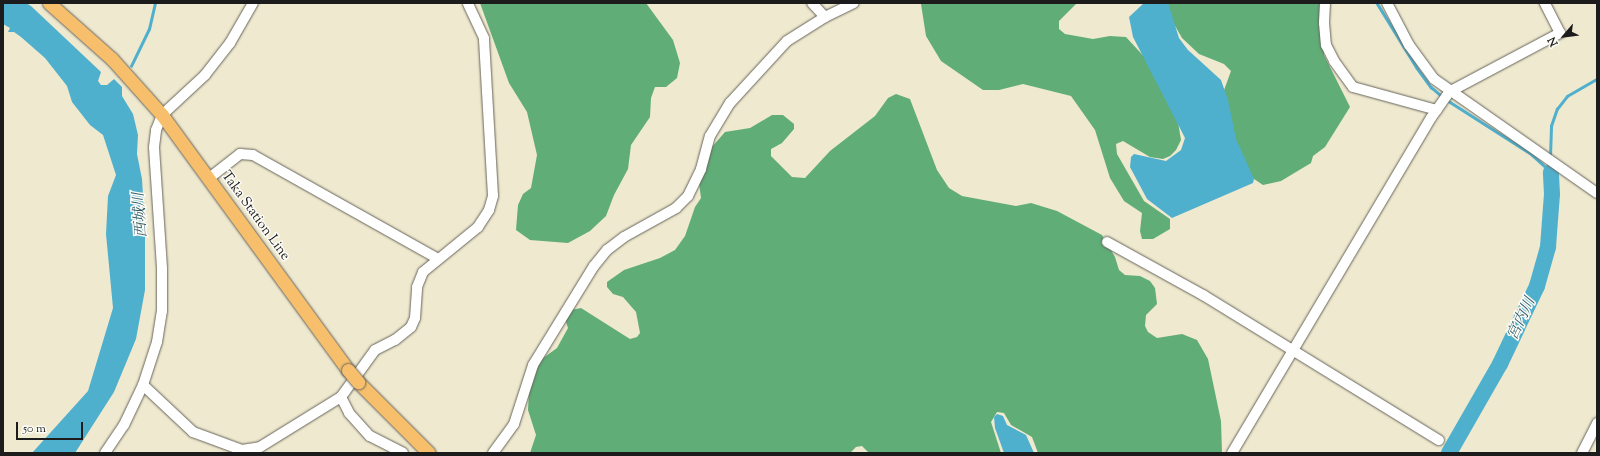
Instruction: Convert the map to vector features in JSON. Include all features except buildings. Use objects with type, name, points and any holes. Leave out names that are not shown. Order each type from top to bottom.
[{"type":"main road","name":"Taka Station Line","points":[[49,3],[112,59],[162,115],[348,370],[358,382],[429,453]]},
{"type":"street","points":[[105,453],[124,425],[143,385],[157,342],[162,311],[162,268],[154,147],[162,115],[205,75],[230,43],[253,3]]},
{"type":"street","points":[[143,385],[193,432],[242,450],[260,447],[274,440],[298,422],[341,396],[375,350],[395,340],[411,327],[415,318],[417,287],[423,272],[478,227],[489,210],[493,196],[484,38],[468,3]]},
{"type":"street","points":[[812,3],[825,17]]},
{"type":"street","points":[[493,453],[514,424],[533,365],[594,266],[607,250],[624,237],[676,208],[688,196],[701,169],[710,136],[730,103],[787,41],[825,17],[854,3]]},
{"type":"street","points":[[1325,3],[1324,23],[1326,45],[1334,61],[1353,87],[1437,110]]},
{"type":"street","points":[[1387,3],[1422,65],[1449,92],[1597,193]]},
{"type":"street","points":[[1232,453],[1449,92],[1560,33],[1545,3]]},
{"type":"street","points":[[208,179],[240,154],[253,155],[438,259]]},
{"type":"street","points":[[1107,242],[1203,295],[1439,440]]},
{"type":"street","points":[[341,396],[349,413],[370,436],[403,453]]},
{"type":"street","points":[[1582,453],[1597,422]]},
{"type":"green space","points":[[480,3],[646,3],[673,40],[680,63],[677,78],[666,87],[655,87],[651,98],[650,117],[631,145],[628,169],[614,195],[606,216],[590,231],[568,243],[530,240],[516,230],[518,205],[523,194],[531,188],[537,155],[527,112],[509,83]]},
{"type":"green space","points":[[1077,3],[1059,21],[1059,29],[1065,34],[1093,39],[1110,36],[1126,37],[1149,62],[1177,116],[1181,140],[1176,150],[1170,156],[1163,159],[1150,157],[1123,141],[1116,144],[1117,154],[1144,201],[1170,219],[1170,229],[1153,239],[1142,239],[1140,231],[1142,213],[1124,201],[1110,178],[1095,130],[1071,96],[1023,84],[999,90],[983,90],[941,61],[926,36],[921,4]]},
{"type":"green space","points":[[1162,3],[1323,3],[1324,55],[1350,107],[1325,147],[1313,156],[1311,163],[1281,181],[1263,185],[1251,177],[1235,142],[1223,93],[1231,71],[1224,64],[1199,54],[1182,38]]},
{"type":"green space","points":[[896,94],[910,99],[937,170],[949,188],[962,196],[1016,206],[1031,203],[1057,211],[1102,235],[1115,257],[1119,270],[1125,275],[1140,276],[1150,281],[1155,288],[1157,304],[1146,315],[1145,326],[1148,332],[1157,338],[1182,334],[1197,340],[1208,359],[1221,421],[1222,453],[1038,453],[1032,437],[1011,425],[1004,413],[997,412],[991,422],[1001,453],[869,453],[862,446],[856,447],[850,453],[530,453],[536,435],[528,410],[529,390],[539,361],[557,348],[568,328],[565,319],[571,310],[581,308],[630,339],[637,337],[640,333],[636,312],[623,297],[613,294],[607,287],[607,282],[624,270],[660,258],[675,250],[685,236],[695,207],[701,198],[699,183],[711,148],[725,132],[750,128],[772,115],[783,115],[794,124],[794,129],[782,143],[771,149],[771,156],[792,177],[805,178],[830,151],[875,116],[888,98]]},
{"type":"water","name":"西城川","points":[[3,3],[26,3],[31,6],[101,72],[98,81],[101,85],[107,85],[114,79],[122,87],[122,96],[133,114],[138,135],[137,154],[142,179],[145,230],[145,290],[136,339],[114,392],[75,453],[32,453],[88,391],[113,308],[106,234],[108,196],[116,175],[103,135],[90,125],[72,102],[67,86],[45,58],[14,32],[8,32],[10,28],[3,24]]},
{"type":"water","points":[[1144,3],[1168,3],[1179,38],[1188,50],[1221,80],[1228,100],[1236,139],[1254,179],[1253,183],[1172,218],[1147,199],[1130,167],[1131,157],[1134,154],[1166,161],[1181,150],[1185,138],[1133,37],[1129,17]]},
{"type":"water","points":[[997,414],[1003,416],[1007,425],[1026,435],[1034,453],[1004,453],[995,428],[994,417]]},
{"type":"waterway","points":[[131,66],[149,29],[155,3]]},
{"type":"waterway","name":"宮内川","points":[[1377,3],[1417,68],[1431,87],[1443,97]]},
{"type":"waterway","name":"宮内川","points":[[1550,156],[1551,126],[1557,109],[1567,96],[1597,79]]},
{"type":"waterway","name":"宮内川","points":[[1447,100],[1530,153],[1551,172]]},
{"type":"waterway","name":"宮内川","points":[[1449,453],[1500,364],[1537,286],[1548,247],[1552,194],[1551,172]]}]
